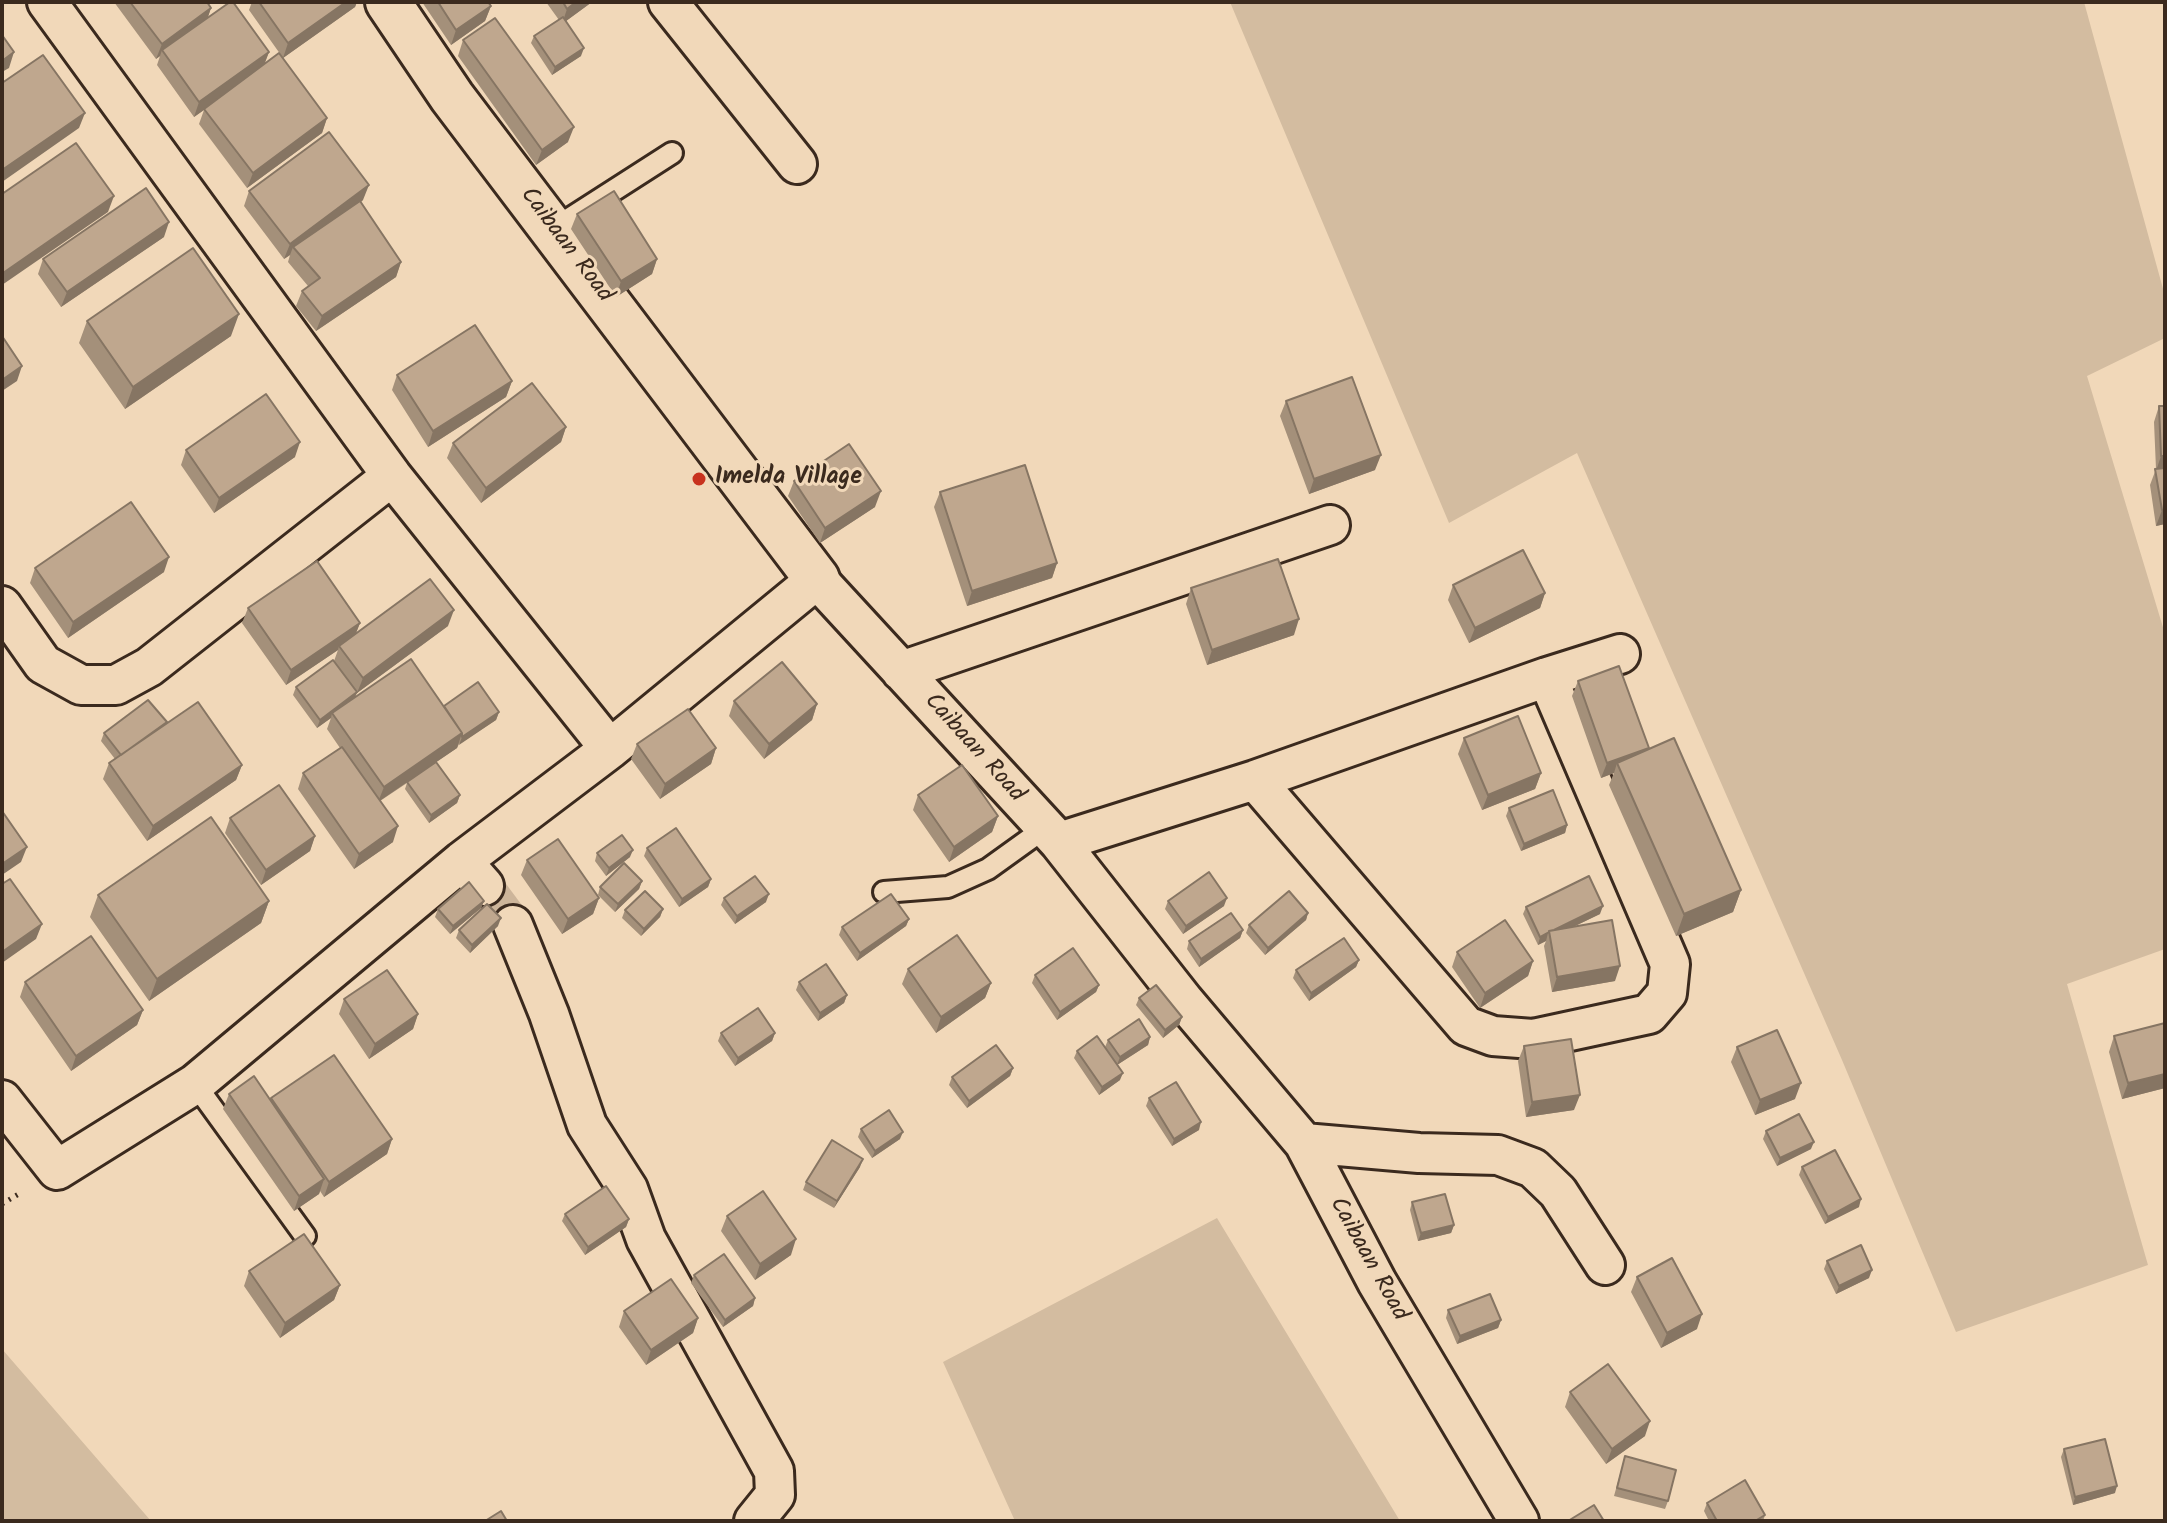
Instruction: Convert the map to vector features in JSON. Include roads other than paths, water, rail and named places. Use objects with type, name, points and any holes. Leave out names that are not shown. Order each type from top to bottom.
[{"type":"street","points":[[47,2],[392,476],[610,749]]},
{"type":"street","name":"Caibaan Road","points":[[388,2],[452,97],[817,579],[1052,835],[1184,1001],[1304,1143],[1377,1282],[1519,1521]]},
{"type":"street","points":[[668,2],[797,164]]},
{"type":"street","points":[[2,606],[43,664],[81,685],[116,685],[149,667],[392,476]]},
{"type":"street","points":[[901,671],[1330,525]]},
{"type":"street","points":[[2,1101],[57,1170],[195,1084],[473,873],[610,749],[817,579]]},
{"type":"street","points":[[1052,835],[1255,780],[1620,654]]},
{"type":"street","points":[[1255,780],[1466,1026],[1493,1036],[1533,1039],[1649,1014],[1667,993],[1670,964],[1547,677]]},
{"type":"street","points":[[513,925],[549,1014],[587,1125],[628,1189],[646,1239],[774,1471],[775,1495],[754,1521]]},
{"type":"street","points":[[1304,1143],[1419,1153],[1498,1155],[1533,1168],[1558,1192],[1605,1265]]},
{"type":"lane","points":[[552,230],[672,153]]},
{"type":"lane","points":[[884,892],[948,887],[1052,835]]},
{"type":"lane","points":[[195,1084],[305,1236]]},
{"type":"tunnel","points":[[484,886],[513,925]]},
{"type":"place","name":"Imelda Village","points":[[699,479]]}]
